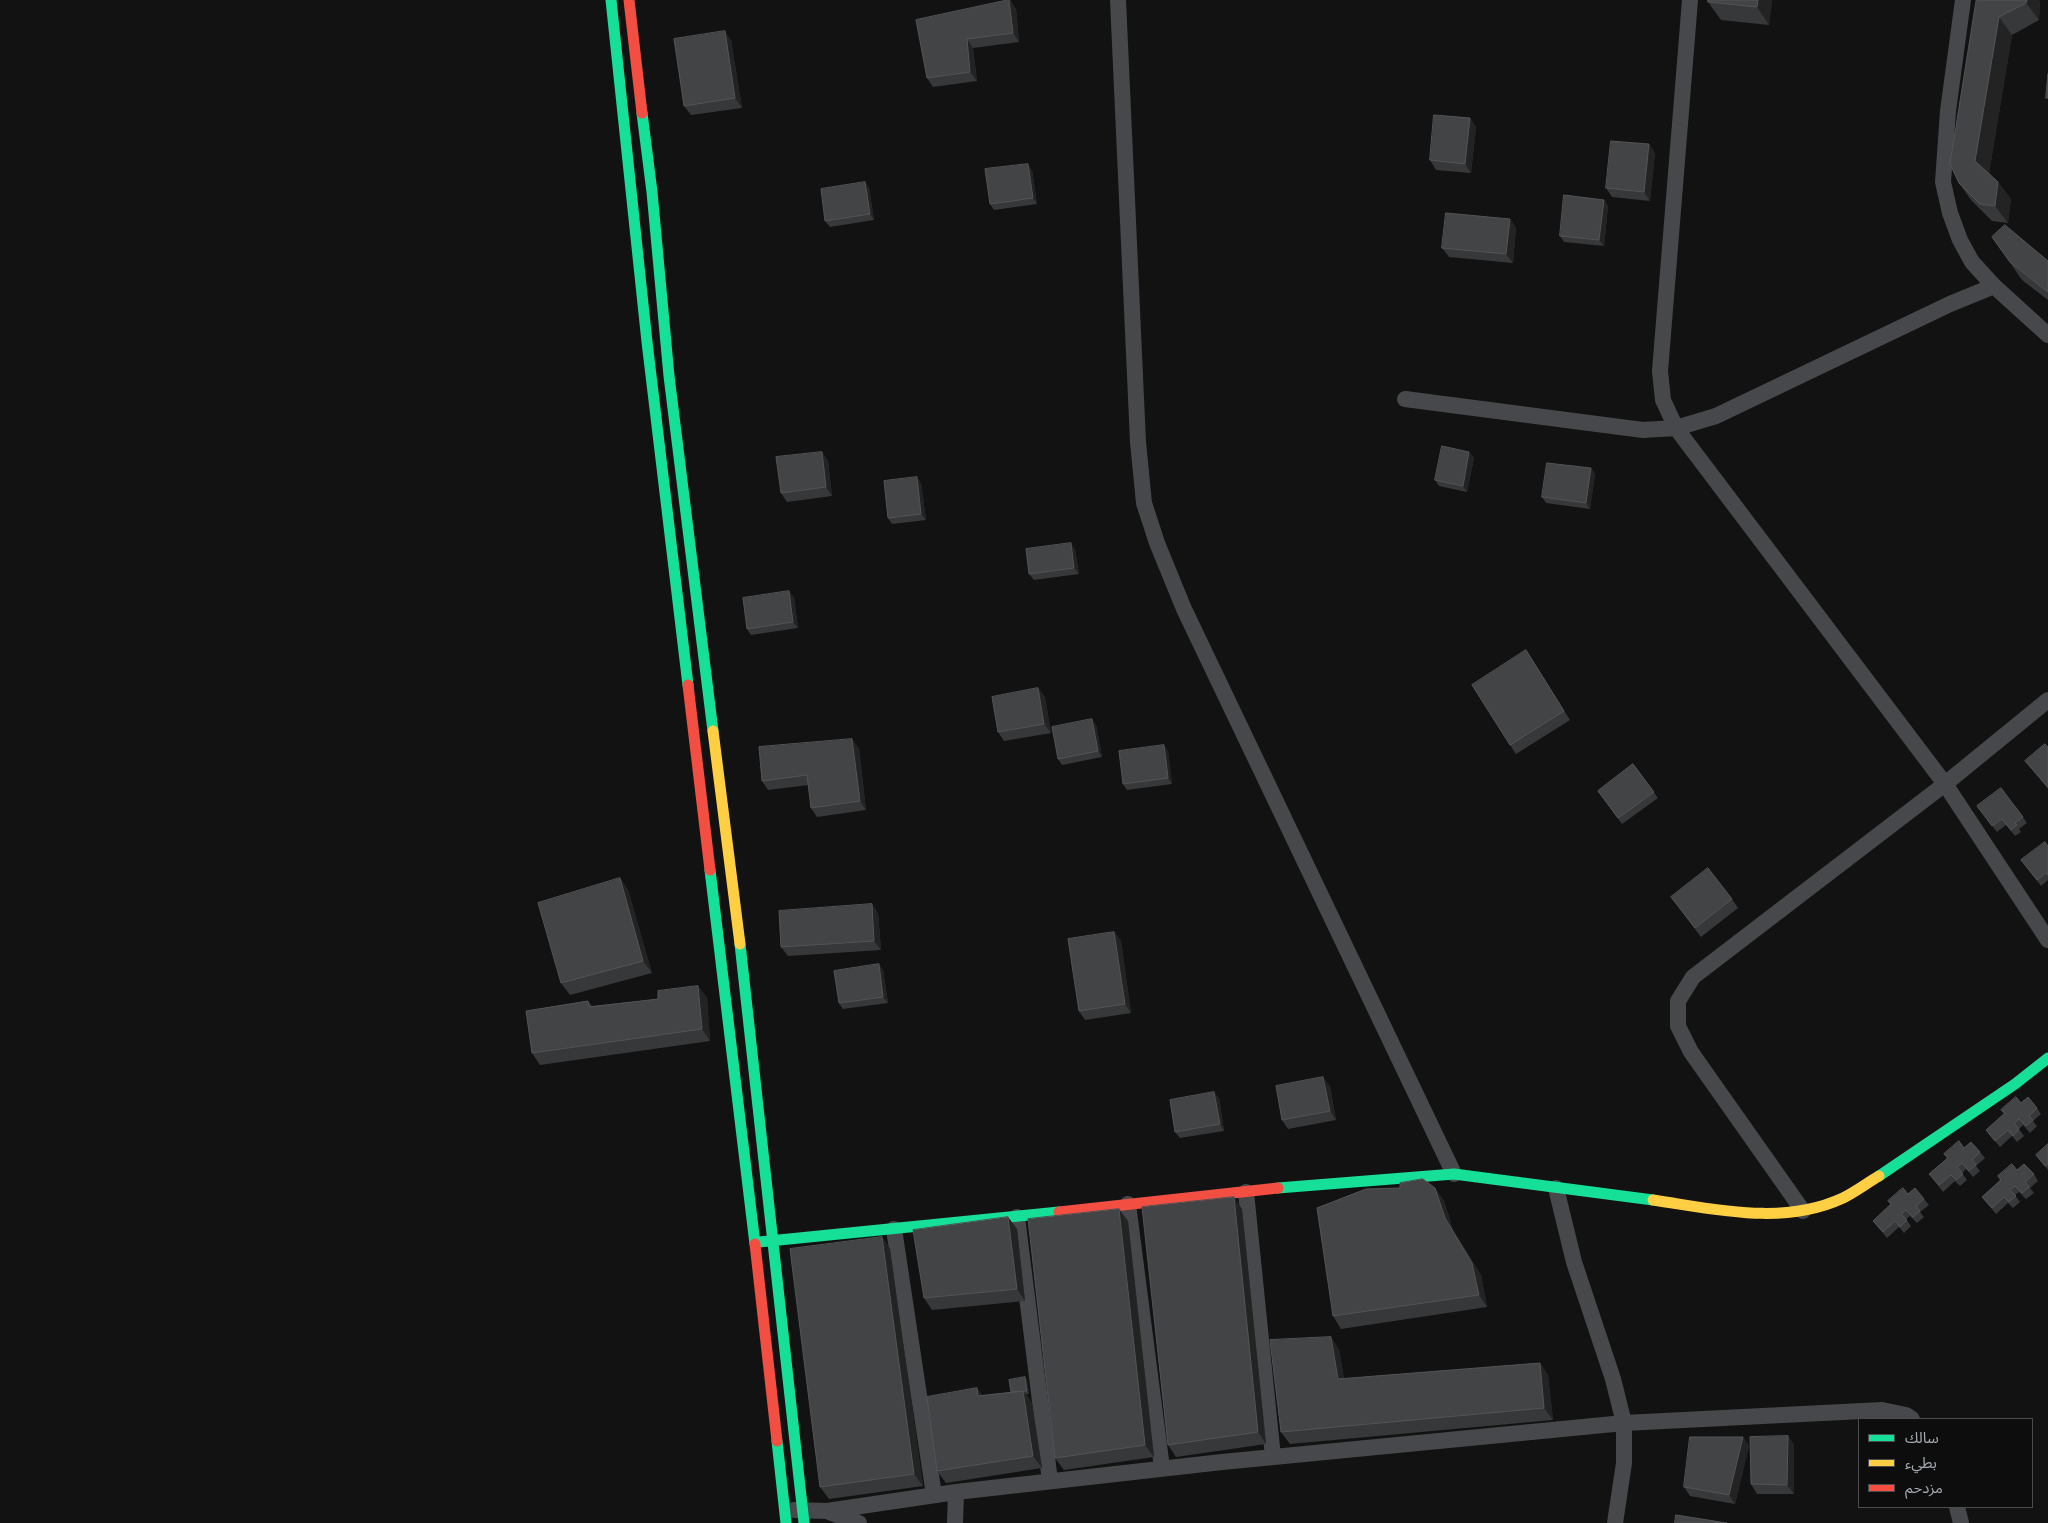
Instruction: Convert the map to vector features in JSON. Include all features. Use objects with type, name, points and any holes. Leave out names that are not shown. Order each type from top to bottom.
[{"type":"main road","points":[[611,0],[647,342],[755,1242],[785,1517]]},
{"type":"main road","points":[[628,0],[652,192],[669,376],[774,1241],[804,1516]]},
{"type":"main road","points":[[755,1242],[1017,1217],[1373,1179],[1454,1174],[1757,1214],[1803,1211],[1843,1198],[1903,1161],[2015,1084],[2048,1058]]},
{"type":"street","points":[[1118,0],[1138,442],[1144,503],[1157,543],[1184,609],[1454,1174]]},
{"type":"street","points":[[1690,0],[1660,370],[1663,400],[1676,428],[1945,784],[2048,940]]},
{"type":"street","points":[[1963,0],[1948,111],[1943,182],[1950,213],[1960,240],[1972,262],[1994,286],[2048,335]]},
{"type":"street","points":[[1405,399],[1643,430],[1676,428],[1716,416],[1950,304],[1994,286]]},
{"type":"street","points":[[1803,1211],[1690,1052],[1678,1026],[1678,1000],[1692,977],[1945,784],[2048,700]]},
{"type":"street","points":[[1556,1188],[1574,1262],[1613,1379],[1624,1423],[1624,1464],[1615,1523]]},
{"type":"street","points":[[1246,1192],[1273,1457]]},
{"type":"street","points":[[1128,1204],[1162,1468]]},
{"type":"street","points":[[1017,1217],[1050,1481]]},
{"type":"street","points":[[894,1229],[934,1495]]},
{"type":"street","points":[[785,1517],[804,1516],[826,1511],[956,1492],[1162,1468],[1624,1423],[1882,1410],[1906,1415],[1910,1418]]},
{"type":"street","points":[[956,1492],[956,1523]]},
{"type":"street","points":[[1957,1508],[1961,1523]]},
{"type":"street","points":[[826,1511],[859,1523]]},
{"type":"building","points":[[1009,0],[1013,33],[967,39],[970,72],[927,78],[916,20]]},
{"type":"building","points":[[1708,0],[1758,0],[1757,7],[1708,2]]},
{"type":"building","points":[[1977,0],[2027,0],[2026,3],[1999,17],[1975,161],[1998,182],[1995,206],[1980,204],[1959,183],[1950,164]]},
{"type":"building","points":[[725,31],[735,98],[684,106],[674,39]]},
{"type":"building","points":[[2048,74],[2048,98],[2046,98]]},
{"type":"building","points":[[1434,115],[1470,118],[1465,164],[1430,160]]},
{"type":"building","points":[[1611,141],[1649,144],[1644,192],[1606,188]]},
{"type":"building","points":[[1028,164],[1033,198],[990,204],[985,169]]},
{"type":"building","points":[[865,182],[870,214],[825,221],[821,189]]},
{"type":"building","points":[[1564,195],[1604,200],[1599,240],[1560,236]]},
{"type":"building","points":[[1446,213],[1510,219],[1506,254],[1442,248]]},
{"type":"building","points":[[2005,225],[2048,261],[2048,292],[2010,262],[1992,237]]},
{"type":"building","points":[[1442,446],[1469,452],[1463,486],[1435,480]]},
{"type":"building","points":[[822,452],[826,487],[781,493],[776,457]]},
{"type":"building","points":[[1547,463],[1591,468],[1586,503],[1542,497]]},
{"type":"building","points":[[917,477],[921,514],[888,518],[884,481]]},
{"type":"building","points":[[1071,543],[1074,568],[1029,574],[1026,549]]},
{"type":"building","points":[[789,591],[793,622],[747,629],[743,598]]},
{"type":"building","points":[[1526,650],[1564,711],[1510,745],[1472,685]]},
{"type":"building","points":[[1038,688],[1044,724],[998,732],[992,697]]},
{"type":"building","points":[[1092,719],[1098,751],[1058,759],[1052,727]]},
{"type":"building","points":[[852,739],[860,801],[811,808],[807,775],[762,781],[759,747]]},
{"type":"building","points":[[2045,744],[2048,747],[2048,787],[2025,761]]},
{"type":"building","points":[[1164,745],[1168,778],[1123,784],[1119,751]]},
{"type":"building","points":[[1633,764],[1654,792],[1618,818],[1598,791]]},
{"type":"building","points":[[2001,788],[2023,817],[2015,823],[2017,825],[2011,830],[2002,819],[1992,826],[1977,806]]},
{"type":"building","points":[[2045,842],[2048,846],[2048,875],[2046,873],[2037,880],[2021,860]]},
{"type":"building","points":[[1708,868],[1732,899],[1695,928],[1671,897]]},
{"type":"building","points":[[620,878],[643,961],[561,983],[538,903]]},
{"type":"building","points":[[872,904],[874,941],[781,947],[779,911]]},
{"type":"building","points":[[1114,932],[1125,1004],[1079,1011],[1068,939]]},
{"type":"building","points":[[879,964],[883,997],[839,1003],[834,971]]},
{"type":"building","points":[[698,986],[702,1029],[532,1053],[526,1011],[588,1001],[589,1007],[658,999],[658,991]]},
{"type":"building","points":[[1323,1077],[1330,1111],[1282,1120],[1276,1086]]},
{"type":"building","points":[[1214,1092],[1220,1124],[1175,1132],[1170,1100]]},
{"type":"building","points":[[2016,1097],[2021,1103],[2028,1097],[2037,1108],[2029,1116],[2033,1120],[2026,1126],[2019,1119],[2014,1123],[2019,1129],[2013,1136],[2008,1130],[1995,1141],[1986,1130],[2005,1113],[2001,1110]]},
{"type":"building","points":[[1959,1141],[1964,1148],[1971,1142],[1980,1152],[1972,1160],[1976,1165],[1969,1171],[1962,1163],[1957,1167],[1963,1174],[1956,1180],[1951,1175],[1939,1185],[1929,1174],[1948,1158],[1944,1154]]},
{"type":"building","points":[[2048,1144],[2048,1164],[2045,1166],[2036,1155]]},
{"type":"building","points":[[2012,1164],[2017,1170],[2024,1164],[2034,1174],[2025,1182],[2029,1187],[2022,1193],[2015,1186],[2010,1190],[2016,1196],[2009,1202],[2004,1197],[1992,1208],[1982,1197],[2001,1180],[1998,1176]]},
{"type":"building","points":[[1423,1179],[1435,1188],[1445,1218],[1472,1263],[1479,1295],[1333,1316],[1317,1208],[1366,1189],[1400,1188],[1400,1183]]},
{"type":"building","points":[[1903,1188],[1908,1194],[1915,1188],[1924,1199],[1916,1206],[1920,1211],[1913,1217],[1906,1210],[1901,1214],[1907,1220],[1900,1227],[1895,1221],[1883,1232],[1873,1221],[1891,1204],[1888,1201]]},
{"type":"building","points":[[1234,1197],[1258,1432],[1168,1445],[1142,1207]]},
{"type":"building","points":[[1119,1209],[1145,1445],[1055,1458],[1028,1219]]},
{"type":"building","points":[[1008,1217],[1017,1289],[924,1298],[913,1230]]},
{"type":"building","points":[[882,1237],[914,1474],[820,1487],[790,1249]]},
{"type":"building","points":[[1331,1337],[1338,1379],[1540,1363],[1544,1408],[1281,1432],[1270,1340]]},
{"type":"building","points":[[1025,1377],[1027,1391],[1011,1392],[1009,1380]]},
{"type":"building","points":[[977,1388],[978,1396],[1023,1391],[1033,1456],[937,1471],[927,1397]]},
{"type":"building","points":[[1788,1436],[1787,1485],[1751,1484],[1750,1437]]},
{"type":"building","points":[[1690,1437],[1743,1437],[1729,1495],[1684,1487]]},
{"type":"building","points":[[1676,1515],[1727,1523],[1675,1523]]},
{"type":"traffic: fast","points":[[611,0],[647,342],[688,685]]},
{"type":"traffic: fast","points":[[642,113],[652,192],[669,376],[713,731]]},
{"type":"traffic: fast","points":[[710,870],[755,1244]]},
{"type":"traffic: fast","points":[[740,944],[804,1523]]},
{"type":"traffic: fast","points":[[1879,1176],[2015,1084],[2048,1058]]},
{"type":"traffic: fast","points":[[1278,1188],[1454,1174],[1653,1200]]},
{"type":"traffic: fast","points":[[759,1242],[1059,1212]]},
{"type":"traffic: fast","points":[[777,1441],[786,1523]]},
{"type":"traffic: slow","points":[[713,731],[740,944]]},
{"type":"traffic: slow","points":[[1653,1200],[1749,1213],[1797,1211],[1843,1198],[1879,1176]]},
{"type":"traffic: jam","points":[[629,0],[642,113]]},
{"type":"traffic: jam","points":[[688,685],[710,870]]},
{"type":"traffic: jam","points":[[1059,1212],[1278,1188]]},
{"type":"traffic: jam","points":[[755,1244],[777,1441]]}]
